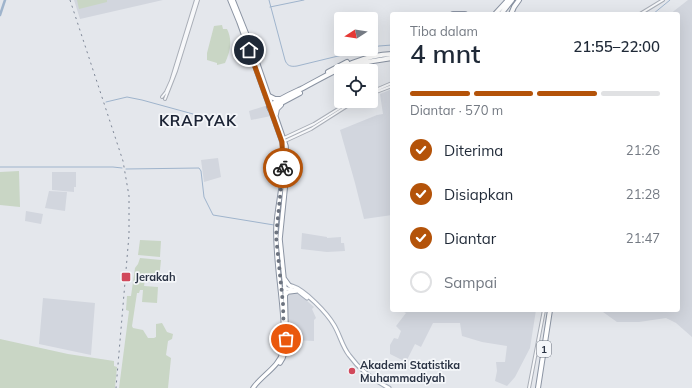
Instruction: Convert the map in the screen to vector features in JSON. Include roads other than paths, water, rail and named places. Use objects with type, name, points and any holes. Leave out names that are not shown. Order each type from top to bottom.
[{"type":"highway","points":[[230,0],[283,140],[283,168],[276,231],[277,256],[285,295],[285,341],[280,360],[254,388]]},
{"type":"highway","points":[[233,0],[269,96],[271,107],[276,114],[283,140],[287,170],[280,239],[285,341]]},
{"type":"highway","points":[[497,12],[508,0]]},
{"type":"highway","points":[[505,12],[514,0]]},
{"type":"highway","points":[[512,12],[519,0]]},
{"type":"highway","points":[[271,107],[319,79],[356,61],[373,56],[390,55]]},
{"type":"highway","points":[[276,114],[278,107],[283,100],[350,66],[366,60],[390,55]]},
{"type":"highway","points":[[269,96],[283,100]]},
{"type":"highway","points":[[283,277],[292,286]]},
{"type":"highway","points":[[285,295],[288,292],[296,291]]},
{"type":"highway","name":"1","points":[[539,388],[551,312]]},
{"type":"main road","points":[[283,286],[292,286],[305,293],[328,317],[334,324],[345,349],[360,369]]},
{"type":"main road","points":[[283,286],[303,295],[315,305],[332,325],[346,353],[360,369],[387,388]]},
{"type":"street","points":[[164,98],[176,72],[197,0]]},
{"type":"street","points":[[643,12],[663,0]]},
{"type":"street","points":[[378,90],[390,84]]},
{"type":"street","points":[[378,91],[390,87]]},
{"type":"street","points":[[283,140],[314,124],[340,108]]},
{"type":"street","points":[[283,140],[311,129],[344,108]]},
{"type":"street","points":[[529,388],[544,312]]},
{"type":"waterway","points":[[0,15],[5,0]]},
{"type":"waterway","points":[[269,0],[287,64],[290,66],[297,66],[338,56]]},
{"type":"waterway","points":[[270,7],[304,0]]},
{"type":"waterway","points":[[655,12],[670,0]]},
{"type":"waterway","points":[[378,46],[390,45]]},
{"type":"waterway","points":[[106,102],[127,97],[193,114]]},
{"type":"waterway","points":[[0,167],[122,168]]},
{"type":"waterway","points":[[126,169],[199,168],[201,171],[204,197],[213,215],[274,225]]},
{"type":"railway","points":[[70,0],[123,161],[129,196],[129,235],[116,388]]},
{"type":"place","name":"Jerakah","points":[[126,277]]},
{"type":"place","name":"Akademi Statistika Muhammadiyah","points":[[352,371]]},
{"type":"district","name":"KRAPYAK","points":[[198,121]]}]
